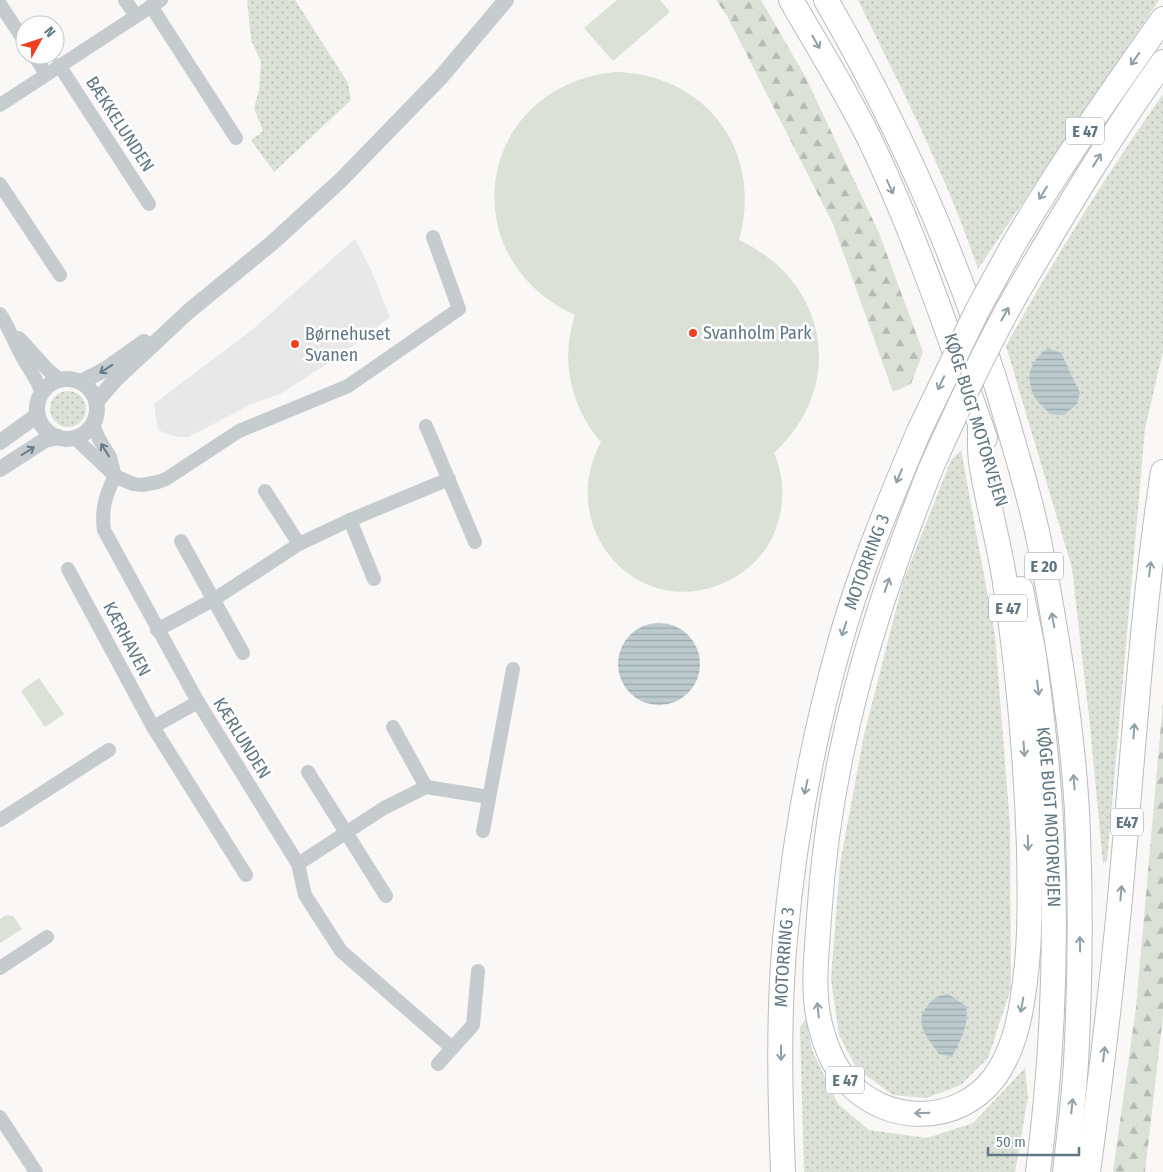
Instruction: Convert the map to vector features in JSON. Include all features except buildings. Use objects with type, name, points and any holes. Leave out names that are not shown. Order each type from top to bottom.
[{"type":"highway","name":"KØGE BUGT MOTORVEJEN","points":[[791,0],[868,136],[926,270],[992,459],[1005,509],[1034,661],[1044,741],[1052,843],[1053,987],[1050,1061],[1038,1172]]},
{"type":"highway","name":"KØGE BUGT MOTORVEJEN","points":[[826,0],[887,112],[919,179],[949,250],[973,312],[1000,394],[1023,474],[1041,549],[1070,731],[1078,834],[1080,959],[1076,1064],[1065,1172]]},
{"type":"highway","name":"MOTORRING 3","points":[[783,1172],[781,1025],[785,941],[791,883],[803,805],[822,713],[839,645],[890,497],[919,431],[974,317],[1044,191],[1163,19]]},
{"type":"highway","name":"E 47","points":[[980,424],[981,464],[1003,573],[1022,720],[1027,794],[1030,894],[1028,950],[1022,1002],[1015,1038],[1004,1062],[992,1080],[972,1098],[947,1110],[923,1114],[899,1113],[879,1106],[861,1095],[846,1080],[832,1061],[824,1040],[818,1015],[816,984],[822,879],[831,801],[845,730],[872,631],[894,563],[931,468],[970,382],[1018,291],[1067,208],[1131,106],[1163,62]]},
{"type":"highway","name":"E47","points":[[1088,1172],[1105,1050],[1126,840],[1143,629],[1163,472]]},
{"type":"street","points":[[125,0],[136,16]]},
{"type":"street","points":[[96,401],[115,380],[189,311],[272,243],[341,180],[441,77],[506,0]]},
{"type":"street","points":[[65,61],[156,3],[236,138]]},
{"type":"street","points":[[0,4],[15,27]]},
{"type":"street","points":[[40,65],[46,74]]},
{"type":"street","points":[[0,105],[59,65]]},
{"type":"street","name":"BÆKKELUNDEN","points":[[59,65],[149,204]]},
{"type":"street","points":[[0,184],[60,275]]},
{"type":"street","points":[[76,438],[115,476],[133,484],[150,484],[166,479],[239,431],[348,386],[459,309],[433,237]]},
{"type":"street","points":[[81,382],[106,369],[189,311]]},
{"type":"street","points":[[0,314],[10,328],[59,380]]},
{"type":"street","points":[[10,328],[42,392]]},
{"type":"street","points":[[70,379],[81,382],[91,390],[96,401],[96,417],[93,425],[76,438],[58,437],[44,428],[37,414],[38,402],[42,392],[50,384],[59,380],[70,379]]},
{"type":"street","points":[[0,442],[37,414]]},
{"type":"street","points":[[93,425],[110,457],[115,476]]},
{"type":"street","points":[[426,426],[475,542]]},
{"type":"street","points":[[0,469],[46,440],[58,437]]},
{"type":"street","name":"KÆRLUNDEN","points":[[115,476],[104,504],[102,516],[104,530],[198,702],[298,864],[305,895],[340,951],[452,1048]]},
{"type":"street","points":[[157,630],[213,600],[299,544],[350,520],[449,479]]},
{"type":"street","points":[[265,491],[299,544]]},
{"type":"street","points":[[350,520],[374,579]]},
{"type":"street","points":[[181,541],[243,654]]},
{"type":"street","name":"KÆRHAVEN","points":[[68,569],[153,727],[246,875]]},
{"type":"street","points":[[483,831],[513,669]]},
{"type":"street","points":[[153,727],[198,702]]},
{"type":"street","points":[[393,727],[426,787]]},
{"type":"street","points":[[0,820],[109,750]]},
{"type":"street","points":[[308,772],[386,896]]},
{"type":"street","points":[[298,864],[384,808],[426,787],[489,797]]},
{"type":"street","points":[[0,968],[47,937]]},
{"type":"street","points":[[438,1064],[473,1025],[478,971]]},
{"type":"street","points":[[0,1117],[36,1172]]},
{"type":"shaded area","name":"Børnehuset Svanen","points":[[355,239],[371,270],[390,317],[337,358],[280,394],[252,404],[188,437],[176,437],[158,430],[154,404],[253,329]]},
{"type":"shaded area","points":[[1048,348],[1061,353],[1080,393],[1077,404],[1064,415],[1050,414],[1035,398],[1031,389],[1030,375],[1033,364]]},
{"type":"shaded area","points":[[659,623],[675,626],[688,635],[697,648],[700,664],[697,680],[688,693],[675,702],[659,705],[643,702],[630,693],[621,680],[618,664],[621,648],[630,635],[643,626]]},
{"type":"shaded area","points":[[948,994],[966,1006],[967,1013],[964,1033],[952,1057],[939,1054],[923,1030],[921,1018],[928,1005],[936,997]]},
{"type":"green space","points":[[247,0],[295,0],[348,83],[351,100],[274,172],[251,140],[263,131],[254,108],[259,90],[261,62],[251,40]]},
{"type":"green space","points":[[617,0],[660,0],[670,12],[613,61],[584,28]]},
{"type":"green space","points":[[716,0],[761,0],[806,78],[879,233],[923,352],[911,384],[893,392],[833,224],[727,16]]},
{"type":"green space","points":[[858,0],[1159,0],[978,269],[938,166]]},
{"type":"green space","name":"Svanholm Park","points":[[615,72],[648,76],[677,87],[701,103],[721,124],[735,149],[743,177],[745,208],[739,240],[769,258],[792,281],[808,308],[817,337],[818,367],[812,397],[797,426],[774,453],[782,482],[782,502],[781,512],[772,539],[757,560],[737,576],[697,591],[665,590],[637,579],[614,561],[597,536],[589,507],[589,475],[601,442],[590,428],[582,413],[575,398],[571,382],[568,348],[575,315],[535,288],[509,255],[496,216],[496,177],[508,140],[533,108],[568,84]]},
{"type":"green space","points":[[1163,94],[1163,351],[1145,429],[1107,861],[1103,863],[1072,568],[1006,346],[1081,218]]},
{"type":"green space","points":[[68,391],[80,397],[86,409],[80,421],[68,427],[56,421],[50,409],[56,397]]},
{"type":"green space","points":[[961,450],[995,635],[1010,825],[1011,988],[988,1058],[961,1085],[926,1098],[893,1095],[857,1069],[839,1035],[831,979],[840,864],[864,735],[903,582],[951,460]]},
{"type":"green space","points":[[39,678],[64,714],[45,727],[21,691]]},
{"type":"green space","points":[[1163,702],[1163,1016],[1145,1172],[1113,1172],[1136,1007]]},
{"type":"green space","points":[[6,915],[13,916],[22,929],[0,943],[0,919]]},
{"type":"green space","points":[[806,1019],[812,1050],[838,1104],[869,1130],[927,1138],[973,1123],[1025,1068],[1028,1097],[1015,1172],[804,1172],[800,1027]]},
{"type":"place","name":"Svanholm Park","points":[[693,333]]},
{"type":"place","name":"Børnehuset Svanen","points":[[295,344]]}]
